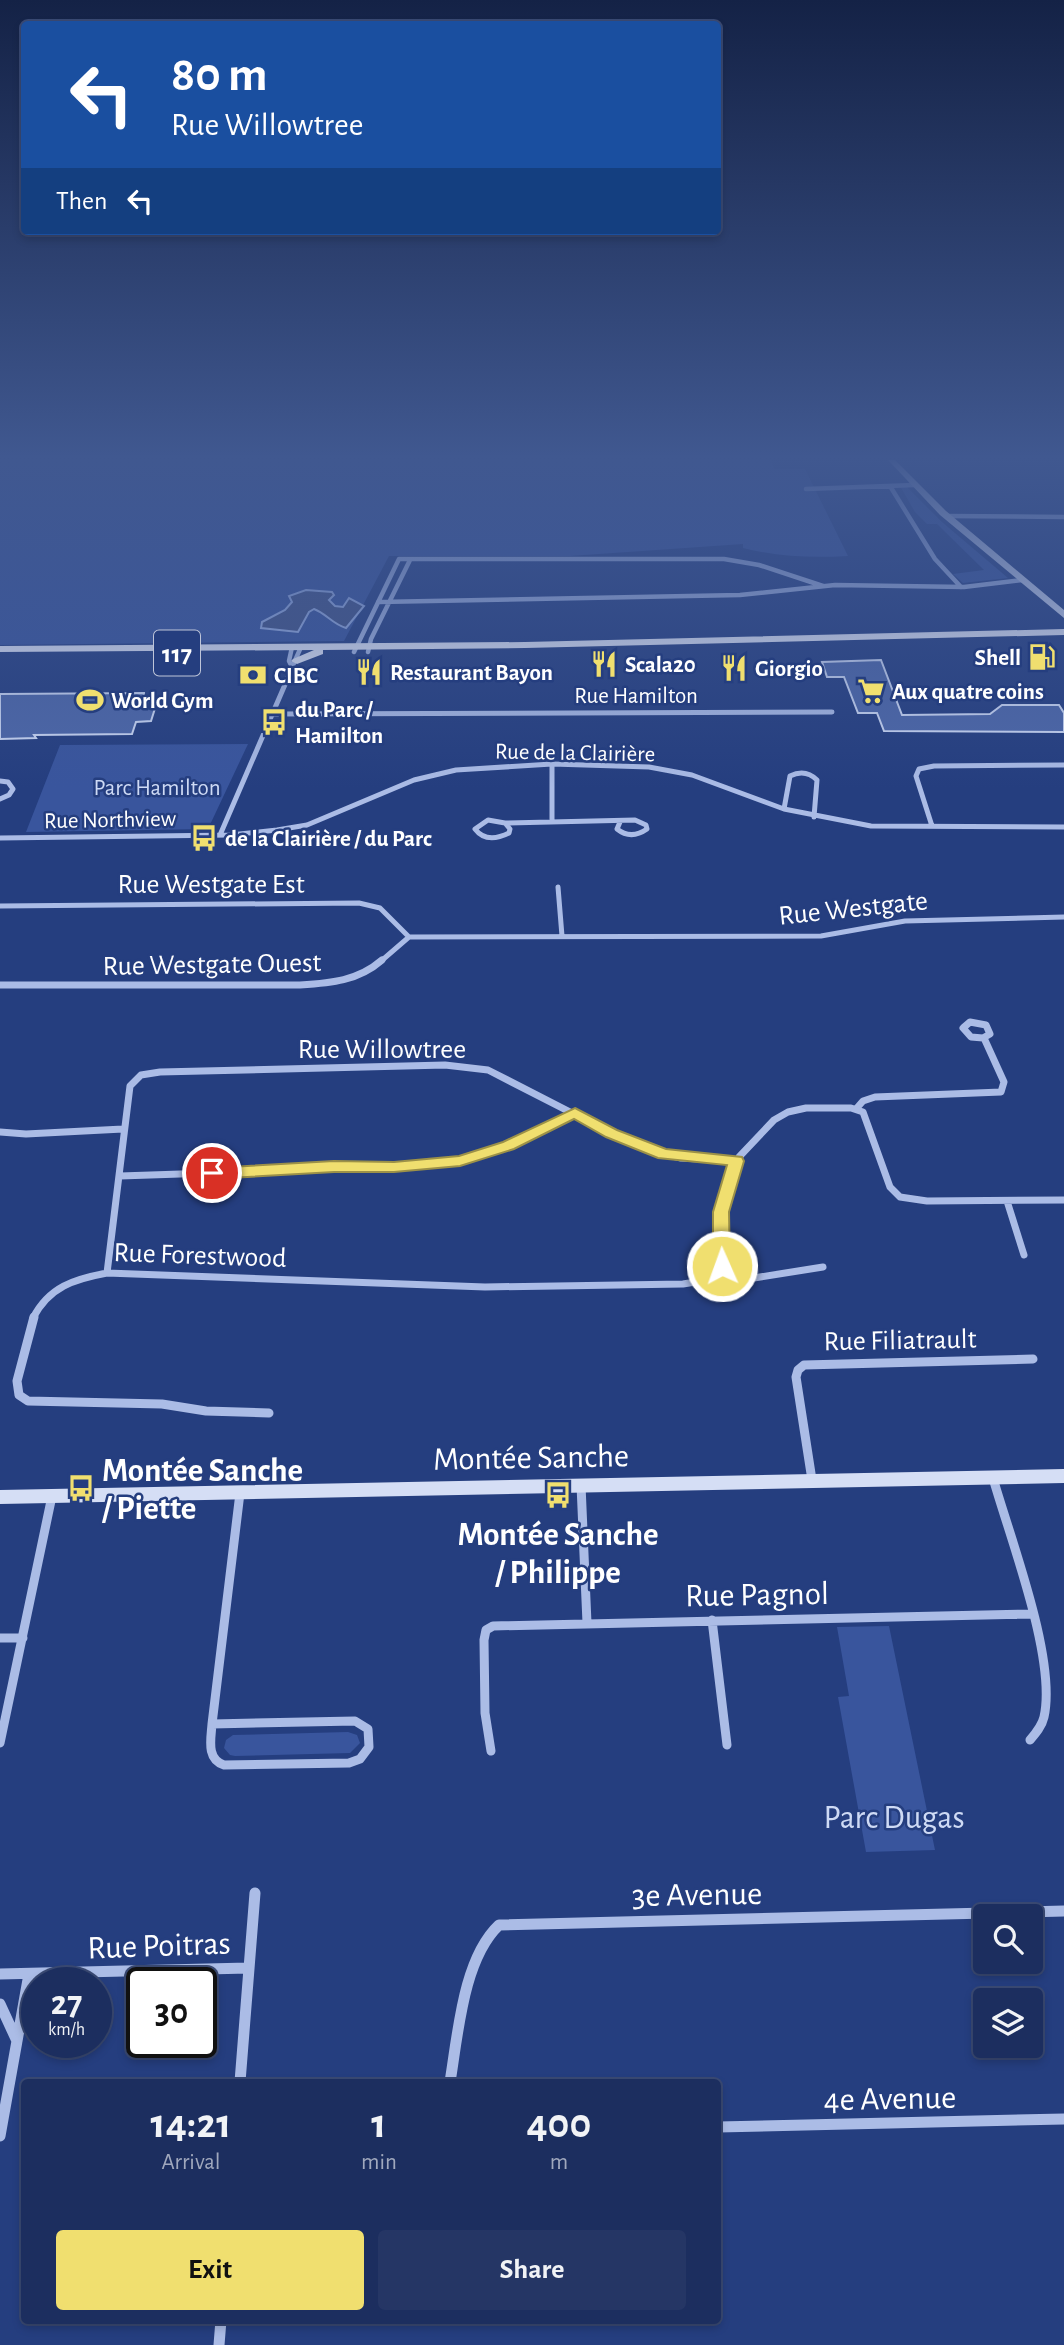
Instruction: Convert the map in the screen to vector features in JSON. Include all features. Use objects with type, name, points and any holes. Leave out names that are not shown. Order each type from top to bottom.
[{"type":"main road","points":[[1061,636],[1064,623]]},
{"type":"main road","name":"117","points":[[0,655],[295,654],[355,649],[1061,636]]},
{"type":"main road","name":"117","points":[[0,649],[295,654],[355,649]]},
{"type":"street","points":[[355,649],[394,569]]},
{"type":"street","points":[[368,649],[405,569]]},
{"type":"street","points":[[773,569],[824,586]]},
{"type":"street","points":[[945,569],[961,587]]},
{"type":"street","points":[[1010,569],[1064,615]]},
{"type":"street","points":[[378,602],[740,595],[824,586],[961,587],[1023,580]]},
{"type":"street","points":[[220,835],[273,715],[295,654]]},
{"type":"street","name":"Rue Hamilton","points":[[273,715],[832,712]]},
{"type":"street","points":[[552,764],[552,819]]},
{"type":"street","name":"Rue de la Clairière","points":[[220,835],[307,825],[414,780],[456,770],[552,764],[649,767],[692,775],[784,809],[871,826],[1064,827]]},
{"type":"street","points":[[932,826],[916,776],[919,769],[934,766],[1064,765]]},
{"type":"street","points":[[784,809],[790,776],[799,772],[807,773],[817,780],[814,817]]},
{"type":"street","points":[[0,781],[8,782],[13,789],[0,799]]},
{"type":"street","points":[[506,823],[510,829],[509,833],[499,838],[485,838],[476,833],[475,829],[486,821],[506,823],[552,819],[640,821],[647,829],[638,835],[625,834],[617,829],[620,822]]},
{"type":"street","name":"Rue Northview","points":[[0,838],[220,835]]},
{"type":"street","points":[[558,887],[562,936]]},
{"type":"street","name":"Rue Westgate Est","points":[[0,906],[359,903],[380,908],[410,937]]},
{"type":"street","name":"Rue Westgate","points":[[410,937],[821,936],[905,921],[1064,917]]},
{"type":"street","name":"Rue Westgate Ouest","points":[[0,985],[300,985],[340,982],[370,971],[410,937]]},
{"type":"street","points":[[856,1109],[863,1101],[875,1097],[1001,1092],[1004,1082],[984,1038]]},
{"type":"street","name":"Rue Willowtree","points":[[107,1273],[130,1086],[141,1075],[160,1072],[445,1065],[488,1070],[611,1133],[664,1154],[737,1161]]},
{"type":"street","points":[[716,1276],[723,1262],[720,1221],[722,1205],[737,1161],[774,1120],[788,1112],[821,1107],[856,1109],[865,1114],[890,1187],[900,1196],[927,1201],[1064,1200]]},
{"type":"street","points":[[120,1176],[394,1167],[460,1161],[508,1145],[575,1113]]},
{"type":"street","points":[[0,1132],[26,1134],[123,1129]]},
{"type":"street","points":[[1007,1201],[1024,1255]]},
{"type":"street","name":"Rue Forestwood","points":[[270,1413],[219,1412],[162,1404],[39,1403],[20,1398],[17,1392],[21,1363],[29,1331],[41,1301],[59,1285],[82,1277],[107,1273],[485,1287],[683,1284],[716,1276],[735,1281],[823,1267]]},
{"type":"street","name":"Rue Filiatrault","points":[[812,1480],[796,1377],[798,1370],[804,1365],[1033,1359]]},
{"type":"street","name":"Montée Sanche","points":[[0,1497],[1064,1476]]},
{"type":"street","points":[[993,1477],[1044,1664],[1044,1719],[1030,1740]]},
{"type":"street","points":[[581,1485],[587,1623]]},
{"type":"street","points":[[212,1724],[355,1721],[368,1730],[370,1745],[365,1756],[349,1763],[224,1765],[218,1763],[211,1754],[212,1724],[240,1492]]},
{"type":"street","points":[[0,1743],[52,1496]]},
{"type":"street","name":"Rue Pagnol","points":[[491,1751],[483,1676],[486,1630],[499,1625],[1031,1614]]},
{"type":"street","points":[[712,1620],[727,1745]]},
{"type":"street","points":[[0,1638],[23,1638]]},
{"type":"street","points":[[240,2079],[255,1893]]},
{"type":"street","name":"3e Avenue","points":[[451,2079],[474,1963],[487,1934],[499,1925],[1064,1911]]},
{"type":"street","name":"Rue Poitras","points":[[112,1972],[248,1968]]},
{"type":"street","name":"Rue Poitras","points":[[0,1974],[21,1974]]},
{"type":"street","points":[[0,2004],[17,2041]]},
{"type":"street","points":[[0,2136],[21,2019]]},
{"type":"street","name":"4e Avenue","points":[[721,2127],[1064,2119]]},
{"type":"street","points":[[219,2345],[221,2324]]},
{"type":"green space","points":[[0,569],[382,569],[344,641],[0,645]]},
{"type":"green space","points":[[998,569],[1008,578],[963,583],[953,574]]},
{"type":"green space","name":"Parc Hamilton","points":[[248,744],[208,829],[26,832],[60,745]]},
{"type":"green space","name":"Parc Dugas","points":[[889,1626],[935,1850],[866,1852],[838,1697],[849,1696],[837,1627]]},
{"type":"green space","points":[[348,1732],[357,1735],[360,1743],[350,1753],[235,1756],[230,1755],[224,1748],[226,1740],[233,1735]]},
{"type":"shaded area","points":[[306,590],[332,592],[334,595],[329,600],[335,606],[343,607],[349,598],[364,606],[346,628],[314,609],[309,612],[298,632],[261,628],[262,622],[285,610],[292,602],[289,596]]},
{"type":"building","name":"Aux quatre coins","points":[[881,660],[902,715],[990,714],[1002,705],[1059,705],[1064,713],[1064,732],[884,731],[877,713],[858,713],[844,677],[827,677],[822,662]]},
{"type":"building","points":[[144,693],[143,702],[157,702],[151,721],[136,722],[132,734],[34,735],[36,738],[0,739],[0,694]]},
{"type":"place","name":"Shell","points":[[1042,657]]},
{"type":"place","name":"Scala20","points":[[604,664]]},
{"type":"place","name":"Giorgio","points":[[734,668]]},
{"type":"place","name":"Restaurant Bayon","points":[[369,672]]},
{"type":"place","name":"CIBC","points":[[253,675]]},
{"type":"place","name":"Aux quatre coins","points":[[871,691]]},
{"type":"place","name":"World Gym","points":[[90,700]]},
{"type":"place","name":"du Parc / Hamilton","points":[[274,722]]},
{"type":"place","name":"de la Clairière / du Parc","points":[[204,838]]},
{"type":"place","name":"Montée Sanche / Piette","points":[[81,1488]]},
{"type":"place","name":"Montée Sanche / Philippe","points":[[558,1495]]},
{"type":"route","points":[[212,1173],[394,1167],[460,1161],[508,1145],[575,1113],[611,1133],[664,1154],[701,1160],[737,1161],[721,1212],[722,1266]]}]
